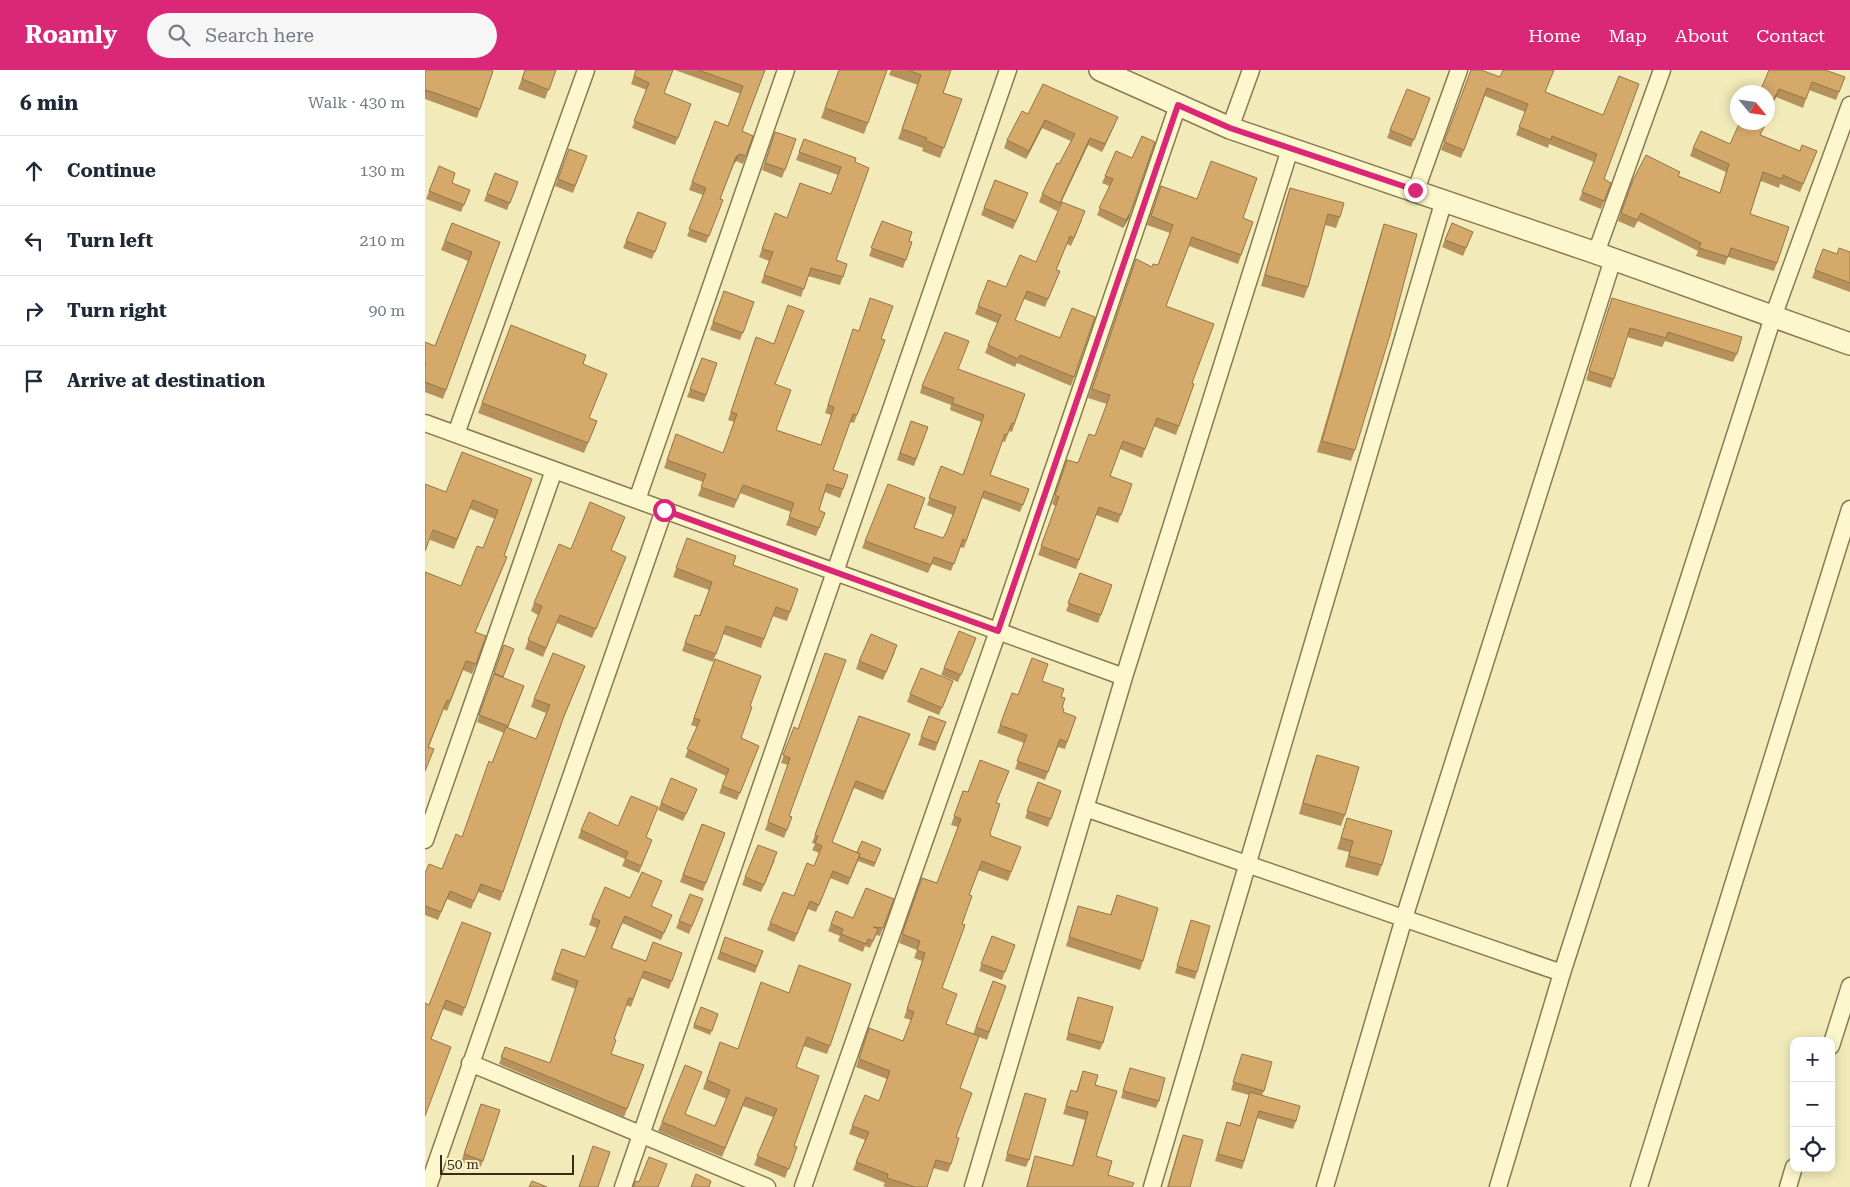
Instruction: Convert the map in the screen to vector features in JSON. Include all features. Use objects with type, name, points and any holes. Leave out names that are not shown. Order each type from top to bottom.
[{"type":"street","points":[[456,434],[586,70]]},
{"type":"street","points":[[637,500],[786,70]]},
{"type":"street","points":[[623,1187],[1009,70]]},
{"type":"street","points":[[1100,70],[1230,128],[1444,200],[1850,344]]},
{"type":"street","points":[[1230,128],[1251,70]]},
{"type":"street","points":[[1415,190],[1459,70]]},
{"type":"street","points":[[1325,1187],[1404,918],[1662,70]]},
{"type":"street","points":[[803,1187],[998,631],[1178,105]]},
{"type":"street","points":[[1498,1187],[1562,974],[1773,317],[1850,105]]},
{"type":"street","points":[[973,1187],[1124,677],[1290,149]]},
{"type":"street","points":[[1151,1187],[1444,200]]},
{"type":"street","points":[[425,423],[1124,677]]},
{"type":"street","points":[[425,840],[554,470]]},
{"type":"street","points":[[1639,1187],[1850,509]]},
{"type":"street","points":[[428,1187],[664,510]]},
{"type":"street","points":[[1085,808],[1562,974]]},
{"type":"street","points":[[1834,1037],[1850,986]]},
{"type":"street","points":[[470,1063],[642,1133],[767,1187]]},
{"type":"street","points":[[1788,1187],[1792,1172]]},
{"type":"building","points":[[425,70],[493,71],[480,109],[426,90],[425,93]]},
{"type":"building","points":[[525,70],[556,70],[549,90],[522,79]]},
{"type":"building","points":[[636,70],[673,70],[664,93],[691,104],[678,138],[634,121],[649,83],[634,76]]},
{"type":"building","points":[[698,70],[765,70],[742,131],[753,136],[746,156],[739,154],[736,157],[720,199],[723,200],[709,236],[689,229],[706,188],[692,182],[715,121],[728,126],[743,86]]},
{"type":"building","points":[[839,70],[887,70],[868,123],[825,108]]},
{"type":"building","points":[[908,70],[951,70],[943,93],[962,99],[944,148],[926,141],[927,138],[902,129],[921,75]]},
{"type":"building","points":[[1471,70],[1481,70],[1500,77],[1503,70],[1554,70],[1545,92],[1603,115],[1619,76],[1639,84],[1604,179],[1611,183],[1604,201],[1582,192],[1597,154],[1552,136],[1551,140],[1519,127],[1528,104],[1487,88],[1464,150],[1444,142]]},
{"type":"building","points":[[1769,70],[1825,70],[1845,77],[1839,92],[1812,82],[1806,99],[1779,89],[1775,97],[1775,85],[1763,85]]},
{"type":"building","points":[[1043,84],[1118,117],[1105,144],[1090,138],[1060,203],[1042,194],[1057,163],[1059,164],[1075,134],[1045,120],[1029,151],[1007,140],[1022,111],[1028,114]]},
{"type":"building","points":[[1407,89],[1430,98],[1414,140],[1390,130]]},
{"type":"building","points":[[1736,130],[1762,130],[1760,135],[1800,151],[1802,145],[1817,151],[1803,184],[1783,175],[1782,179],[1763,172],[1750,214],[1789,227],[1777,263],[1731,248],[1728,257],[1699,248],[1701,243],[1641,213],[1637,220],[1621,213],[1633,180],[1646,155],[1680,172],[1678,176],[1720,193],[1729,164],[1693,148],[1701,131],[1730,144]]},
{"type":"building","points":[[775,132],[796,139],[785,170],[765,163]]},
{"type":"building","points":[[1142,136],[1155,142],[1131,211],[1126,220],[1099,208],[1113,179],[1105,176],[1116,151],[1132,158]]},
{"type":"building","points":[[804,139],[856,158],[855,162],[869,168],[836,260],[847,264],[843,277],[811,268],[804,289],[764,275],[773,252],[762,249],[775,213],[787,218],[800,183],[831,194],[841,167],[799,152]]},
{"type":"building","points":[[569,149],[587,156],[575,186],[558,179]]},
{"type":"building","points":[[1211,161],[1257,178],[1243,218],[1253,222],[1241,255],[1192,237],[1166,306],[1214,324],[1192,383],[1194,384],[1179,426],[1157,418],[1145,449],[1123,441],[1110,476],[1132,484],[1121,515],[1099,507],[1079,560],[1041,546],[1059,497],[1055,495],[1067,460],[1078,463],[1089,434],[1095,436],[1110,395],[1092,389],[1136,259],[1152,267],[1153,264],[1158,265],[1173,225],[1151,216],[1161,186],[1197,199]]},
{"type":"building","points":[[439,166],[455,173],[452,183],[470,190],[464,205],[429,191]]},
{"type":"building","points":[[495,173],[518,182],[510,203],[487,194]]},
{"type":"building","points":[[995,180],[1028,193],[1016,221],[984,208]]},
{"type":"building","points":[[1290,188],[1344,203],[1340,217],[1328,214],[1308,287],[1265,275]]},
{"type":"building","points":[[1062,202],[1085,211],[1074,238],[1070,236],[1056,270],[1060,271],[1048,299],[1027,291],[1015,320],[1060,338],[1072,308],[1095,317],[1074,377],[1020,355],[1018,359],[988,345],[1001,315],[978,306],[988,280],[1006,287],[1020,255],[1036,262]]},
{"type":"building","points":[[638,212],[666,223],[655,252],[626,241]]},
{"type":"building","points":[[882,221],[912,232],[909,241],[912,242],[906,260],[871,248]]},
{"type":"building","points":[[452,223],[500,242],[446,390],[425,382],[425,342],[435,346],[472,252],[445,241]]},
{"type":"building","points":[[1452,223],[1473,232],[1466,248],[1445,240]]},
{"type":"building","points":[[1384,224],[1417,234],[1390,335],[1355,450],[1322,441]]},
{"type":"building","points":[[1839,248],[1850,252],[1850,283],[1815,270],[1823,249],[1837,254]]},
{"type":"building","points":[[724,291],[754,302],[743,333],[713,322]]},
{"type":"building","points":[[870,298],[893,306],[881,339],[885,340],[857,415],[853,414],[833,470],[848,475],[843,489],[827,484],[819,510],[825,513],[819,528],[789,517],[794,503],[743,485],[737,500],[701,487],[706,474],[667,460],[676,434],[723,453],[737,414],[731,412],[756,337],[774,344],[788,305],[804,311],[775,384],[791,390],[776,430],[821,445],[834,407],[828,405],[853,329],[859,331]]},
{"type":"building","points":[[1612,298],[1742,337],[1737,354],[1668,332],[1666,338],[1630,328],[1614,379],[1589,371]]},
{"type":"building","points":[[511,325],[586,355],[583,364],[607,374],[589,418],[597,421],[588,443],[482,403]]},
{"type":"building","points":[[945,332],[969,341],[958,369],[1025,394],[1014,424],[1012,423],[1007,435],[1005,434],[990,475],[1029,489],[1023,505],[984,491],[966,541],[963,539],[954,564],[934,557],[931,565],[865,541],[888,484],[925,498],[914,528],[943,538],[956,507],[929,498],[941,466],[963,475],[984,415],[952,403],[954,398],[922,386]]},
{"type":"building","points":[[702,358],[717,363],[706,395],[690,389]]},
{"type":"building","points":[[911,421],[928,427],[916,459],[900,453]]},
{"type":"building","points":[[462,452],[532,479],[504,556],[507,557],[475,632],[486,636],[476,664],[466,661],[450,701],[447,700],[428,747],[434,749],[425,771],[425,572],[461,586],[477,546],[483,548],[498,510],[473,500],[457,539],[433,530],[425,551],[425,484],[446,492]]},
{"type":"building","points":[[590,502],[625,517],[611,550],[626,557],[596,629],[560,615],[546,648],[528,640],[542,606],[534,603],[559,544],[571,549]]},
{"type":"building","points":[[687,538],[736,556],[733,565],[798,589],[790,612],[776,607],[764,639],[726,626],[716,654],[685,643],[695,615],[700,616],[712,582],[676,568]]},
{"type":"building","points":[[1080,573],[1112,585],[1101,615],[1068,603]]},
{"type":"building","points":[[959,631],[976,638],[961,675],[944,668]]},
{"type":"building","points":[[871,634],[897,645],[886,672],[859,661]]},
{"type":"building","points":[[504,645],[514,649],[503,677],[494,673]]},
{"type":"building","points":[[553,653],[585,666],[564,716],[503,892],[481,884],[474,901],[450,891],[441,912],[425,906],[425,873],[429,864],[442,869],[456,834],[462,837],[489,761],[492,763],[506,727],[536,739],[550,705],[534,699]]},
{"type":"building","points":[[825,653],[846,660],[789,816],[792,817],[787,830],[768,822],[790,758],[783,755],[794,727],[798,729]]},
{"type":"building","points":[[1032,658],[1048,664],[1042,681],[1064,689],[1061,697],[1065,698],[1062,708],[1064,709],[1063,712],[1076,717],[1067,742],[1060,739],[1048,772],[1017,761],[1027,735],[1000,725],[1012,693],[1018,695]]},
{"type":"building","points":[[715,659],[761,676],[741,738],[759,746],[740,793],[722,786],[729,769],[687,749],[700,720],[694,718]]},
{"type":"building","points":[[921,668],[953,681],[942,708],[910,694]]},
{"type":"building","points":[[494,674],[524,686],[508,726],[479,715]]},
{"type":"building","points":[[859,716],[910,734],[885,792],[856,781],[832,842],[860,854],[850,878],[833,871],[819,905],[810,901],[797,934],[770,923],[783,892],[794,896],[807,863],[814,866],[822,846],[815,843],[818,836],[815,835]]},
{"type":"building","points":[[929,716],[946,722],[937,743],[921,737]]},
{"type":"building","points":[[1317,755],[1359,767],[1345,815],[1303,803]]},
{"type":"building","points":[[980,760],[1009,771],[996,803],[1000,804],[990,833],[991,836],[1021,847],[1011,872],[982,861],[969,895],[972,896],[962,924],[965,925],[942,988],[957,994],[946,1024],[979,1036],[960,1088],[972,1093],[956,1137],[959,1138],[951,1164],[936,1160],[927,1187],[915,1187],[887,1178],[888,1174],[856,1162],[869,1132],[852,1126],[865,1095],[879,1101],[890,1071],[859,1059],[869,1028],[903,1041],[914,1012],[907,1009],[925,953],[917,950],[920,941],[902,934],[922,878],[937,883],[961,819],[954,816],[963,791],[968,792]]},
{"type":"building","points":[[671,778],[697,789],[686,814],[661,803]]},
{"type":"building","points":[[1038,782],[1061,791],[1051,819],[1027,811]]},
{"type":"building","points":[[631,796],[658,807],[646,837],[652,840],[641,866],[625,859],[628,852],[581,830],[589,812],[618,826]]},
{"type":"building","points":[[1347,818],[1392,831],[1382,865],[1349,856],[1353,841],[1341,838]]},
{"type":"building","points":[[702,824],[725,833],[706,883],[683,875]]},
{"type":"building","points":[[862,841],[881,849],[875,863],[859,857],[860,854],[857,852]]},
{"type":"building","points":[[758,845],[777,852],[764,885],[745,877]]},
{"type":"building","points":[[642,872],[662,881],[651,906],[672,915],[664,933],[625,916],[611,948],[646,961],[653,942],[682,953],[672,981],[644,971],[633,999],[629,998],[614,1039],[616,1040],[611,1054],[644,1065],[627,1109],[501,1057],[505,1047],[550,1063],[578,981],[554,972],[562,949],[585,957],[600,921],[592,917],[605,887],[630,898]]},
{"type":"building","points":[[866,888],[894,899],[883,928],[873,927],[878,929],[873,941],[868,939],[866,944],[841,934],[843,929],[831,924],[836,911],[853,918]]},
{"type":"building","points":[[690,894],[703,899],[692,926],[679,921]]},
{"type":"building","points":[[1117,895],[1158,908],[1143,961],[1069,937],[1078,906],[1111,915]]},
{"type":"building","points":[[1191,920],[1210,926],[1197,972],[1177,966]]},
{"type":"building","points":[[462,922],[491,933],[465,1008],[446,1000],[431,1039],[451,1047],[425,1116],[425,1003],[429,1005]]},
{"type":"building","points":[[992,936],[1015,945],[1005,972],[981,964]]},
{"type":"building","points":[[725,937],[763,951],[757,966],[720,952]]},
{"type":"building","points":[[799,965],[851,984],[830,1046],[807,1037],[796,1067],[819,1076],[794,1146],[797,1147],[789,1169],[757,1156],[777,1109],[746,1097],[725,1148],[662,1122],[685,1065],[702,1072],[685,1114],[715,1126],[730,1090],[707,1080],[720,1042],[738,1049],[761,982],[789,993]]},
{"type":"building","points":[[993,981],[1006,986],[989,1032],[976,1027]]},
{"type":"building","points":[[1078,997],[1113,1007],[1103,1043],[1068,1033]]},
{"type":"building","points":[[701,1007],[718,1014],[712,1031],[694,1025]]},
{"type":"building","points":[[1242,1054],[1272,1062],[1264,1091],[1233,1082]]},
{"type":"building","points":[[1130,1068],[1165,1078],[1159,1101],[1123,1091]]},
{"type":"building","points":[[1083,1071],[1098,1075],[1095,1085],[1117,1091],[1096,1156],[1112,1161],[1108,1175],[1134,1183],[1132,1187],[1027,1187],[1035,1156],[1073,1166],[1088,1112],[1066,1106],[1071,1090],[1077,1092]]},
{"type":"building","points":[[1250,1092],[1300,1106],[1296,1121],[1259,1111],[1244,1161],[1218,1154],[1227,1122],[1240,1126]]},
{"type":"building","points":[[1025,1093],[1046,1099],[1029,1160],[1007,1154]]},
{"type":"building","points":[[481,1104],[500,1110],[483,1161],[464,1154]]},
{"type":"building","points":[[1183,1135],[1203,1140],[1190,1187],[1168,1187]]},
{"type":"building","points":[[593,1146],[610,1152],[598,1187],[579,1187]]},
{"type":"building","points":[[649,1157],[667,1164],[658,1187],[633,1187],[636,1181],[639,1182]]},
{"type":"building","points":[[696,1174],[711,1181],[709,1187],[691,1187]]},
{"type":"building","points":[[532,1181],[547,1187],[529,1187]]},
{"type":"route","points":[[664,510],[998,631],[1178,105],[1230,128],[1415,190]]}]
